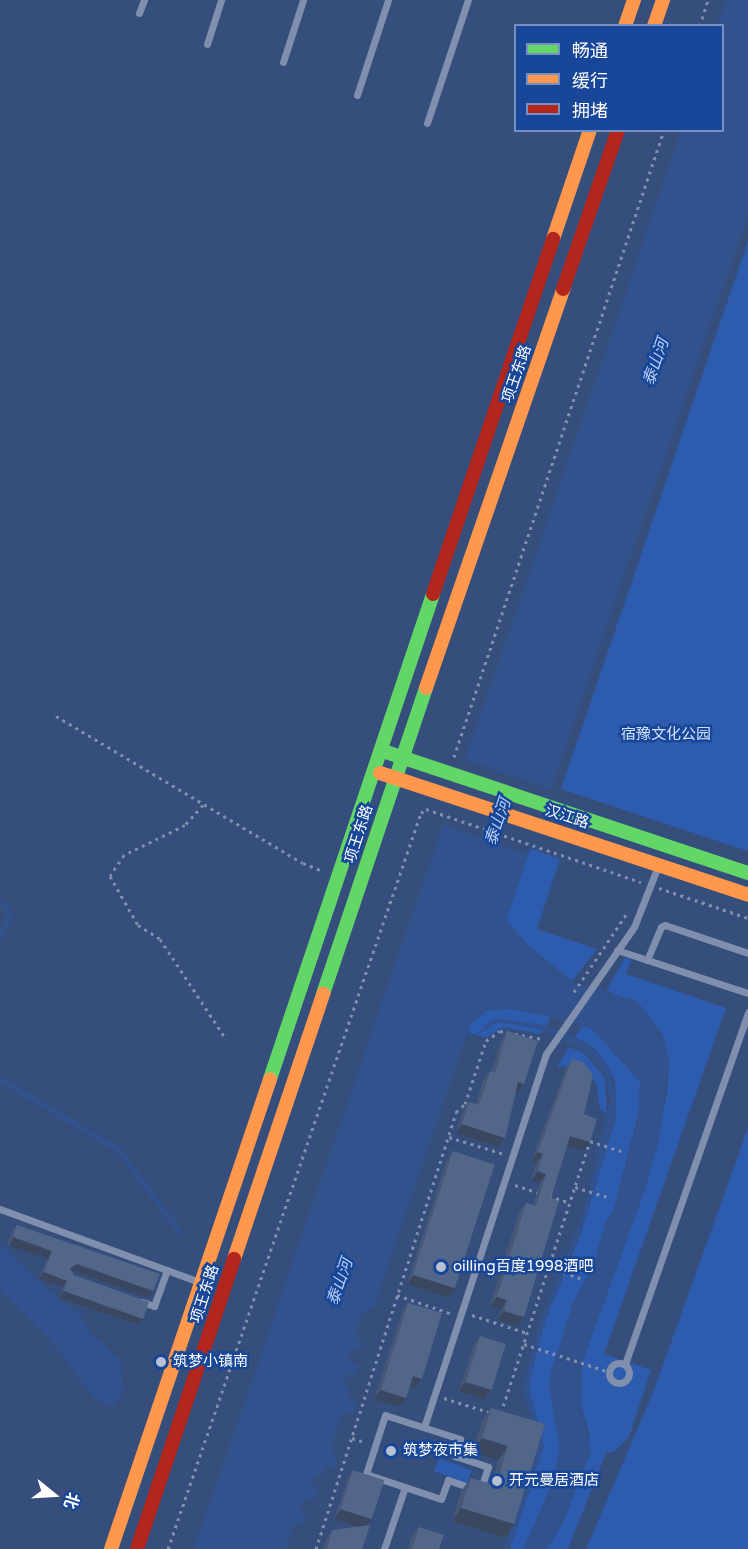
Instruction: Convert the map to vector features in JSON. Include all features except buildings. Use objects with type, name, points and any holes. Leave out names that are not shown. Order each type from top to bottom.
[{"type":"main road","points":[[626,24],[634,0]]},
{"type":"main road","points":[[655,24],[663,0]]},
{"type":"main road","name":"项王东路","points":[[111,1549],[589,132]]},
{"type":"main road","name":"项王东路","points":[[137,1549],[395,778],[617,132]]},
{"type":"main road","name":"汉江路","points":[[381,751],[748,873]]},
{"type":"main road","name":"汉江路","points":[[375,771],[748,895]]},
{"type":"lane","points":[[139,13],[144,0]]},
{"type":"lane","points":[[207,44],[221,0]]},
{"type":"lane","points":[[283,62],[303,0]]},
{"type":"lane","points":[[357,95],[388,0]]},
{"type":"lane","points":[[427,123],[468,0]]},
{"type":"lane","points":[[428,1429],[435,1396],[546,1054],[634,927],[658,865]]},
{"type":"lane","points":[[647,960],[661,927],[665,925],[748,953]]},
{"type":"lane","points":[[617,950],[748,993]]},
{"type":"lane","points":[[625,1364],[614,1364],[609,1372],[613,1381],[622,1382],[629,1375],[625,1364],[748,1012]]},
{"type":"lane","points":[[0,1209],[201,1283]]},
{"type":"lane","points":[[134,1299],[154,1306],[167,1270]]},
{"type":"lane","points":[[385,1414],[460,1439],[454,1456],[488,1467],[480,1491],[448,1480],[441,1499],[405,1487],[366,1474],[385,1414]]},
{"type":"lane","points":[[384,1549],[405,1487]]},
{"type":"path","points":[[701,24],[708,0]]},
{"type":"path","points":[[459,763],[453,752],[663,132]]},
{"type":"path","points":[[56,716],[303,863],[339,877]]},
{"type":"path","points":[[203,805],[185,825],[124,855],[110,876],[138,925],[160,939],[225,1039]]},
{"type":"path","points":[[168,1549],[421,813],[426,809],[547,849]]},
{"type":"path","points":[[655,897],[658,887]]},
{"type":"path","points":[[316,1549],[456,1112],[465,1104],[486,1041],[500,1030],[542,1039]]},
{"type":"path","points":[[449,1137],[512,1157]]},
{"type":"path","points":[[435,1396],[501,1413],[590,1141],[621,1151]]},
{"type":"path","points":[[510,1196],[517,1173]]},
{"type":"path","points":[[504,1182],[570,1203]]},
{"type":"path","points":[[575,1187],[608,1197]]},
{"type":"path","points":[[549,1268],[582,1279]]},
{"type":"path","points":[[397,1295],[461,1314],[470,1314],[527,1333]]},
{"type":"path","points":[[467,1325],[474,1304]]},
{"type":"path","points":[[524,1344],[609,1372]]},
{"type":"path","points":[[428,1429],[446,1388]]},
{"type":"green space","name":"宿豫文化公园","points":[[748,241],[748,851],[561,789]]},
{"type":"green space","points":[[530,848],[560,859],[537,929],[597,949],[572,981],[531,948],[506,921]]},
{"type":"green space","points":[[625,958],[631,960],[626,974],[726,1008],[604,1354],[651,1370],[629,1437],[615,1451],[606,1453],[568,1549],[547,1549],[583,1473],[590,1435],[581,1405],[582,1363],[646,1186],[667,1094],[669,1061],[613,993],[606,991]]},
{"type":"green space","points":[[510,1009],[551,1017],[541,1034],[503,1027],[486,1038],[468,1032],[470,1025],[487,1010]]},
{"type":"green space","points":[[582,1026],[592,1029],[620,1056],[640,1082],[642,1100],[613,1213],[606,1221],[594,1264],[573,1303],[558,1426],[560,1449],[552,1483],[524,1549],[510,1549],[544,1446],[529,1390],[531,1376],[545,1321],[581,1233],[616,1118],[615,1082],[610,1069],[593,1047],[575,1037]]},
{"type":"green space","points":[[569,1047],[584,1053],[605,1078],[607,1115],[600,1109],[596,1082],[569,1066],[557,1067]]},
{"type":"green space","points":[[748,1128],[748,1549],[586,1549],[654,1390]]},
{"type":"green space","points":[[439,1458],[472,1470],[467,1483],[434,1471]]},
{"type":"water","name":"泰山河","points":[[726,0],[748,0],[748,215],[506,920],[531,948],[572,981],[637,1001],[663,1034],[669,1061],[659,1140],[646,1186],[582,1363],[581,1405],[591,1452],[564,1521],[547,1549],[524,1549],[552,1483],[560,1449],[549,1387],[551,1371],[573,1303],[594,1264],[606,1221],[613,1213],[638,1121],[640,1082],[592,1029],[548,1016],[510,1009],[487,1010],[470,1025],[374,1308],[362,1313],[356,1333],[361,1344],[360,1349],[351,1351],[348,1360],[358,1366],[356,1374],[346,1375],[344,1384],[350,1392],[348,1399],[356,1402],[354,1412],[341,1417],[331,1448],[337,1460],[334,1468],[325,1466],[322,1475],[314,1476],[312,1485],[318,1491],[317,1496],[304,1500],[301,1509],[306,1516],[304,1522],[292,1526],[287,1549],[194,1549],[681,132],[724,132],[724,24],[717,24]]},
{"type":"water","points":[[501,1019],[544,1025],[588,1043],[610,1069],[616,1101],[615,1118],[588,1212],[545,1321],[531,1376],[529,1390],[544,1446],[510,1549],[504,1549],[537,1445],[523,1390],[525,1378],[541,1318],[582,1216],[610,1101],[606,1078],[599,1065],[585,1051],[544,1030],[498,1022],[476,1035],[491,1021]]},
{"type":"water","points":[[0,1242],[48,1290],[80,1314],[90,1332],[121,1361],[123,1393],[114,1405],[107,1407],[93,1397],[49,1339],[0,1290]]},
{"type":"pier","points":[[462,759],[550,789],[528,854],[440,823]]},
{"type":"waterway","points":[[0,901],[10,911],[0,938]]},
{"type":"waterway","points":[[0,1079],[119,1150],[180,1232]]},
{"type":"traffic: fast","points":[[270,1079],[433,594]]},
{"type":"traffic: fast","points":[[323,994],[426,688]]},
{"type":"traffic: fast","points":[[386,752],[748,873]]},
{"type":"traffic: slow","points":[[626,24],[634,0]]},
{"type":"traffic: slow","points":[[655,24],[663,0]]},
{"type":"traffic: slow","points":[[553,239],[589,132]]},
{"type":"traffic: slow","points":[[426,688],[563,289]]},
{"type":"traffic: slow","points":[[380,773],[748,895]]},
{"type":"traffic: slow","points":[[234,1259],[323,994]]},
{"type":"traffic: slow","points":[[111,1549],[270,1079]]},
{"type":"traffic: jam","points":[[563,289],[617,132]]},
{"type":"traffic: jam","points":[[433,594],[553,239]]},
{"type":"traffic: jam","points":[[137,1549],[234,1259]]},
{"type":"place","name":"oilling百度1998酒吧","points":[[441,1267]]},
{"type":"place","name":"筑梦小镇南","points":[[161,1362]]},
{"type":"place","name":"筑梦夜市集","points":[[391,1451]]},
{"type":"place","name":"开元曼居酒店","points":[[497,1481]]}]
